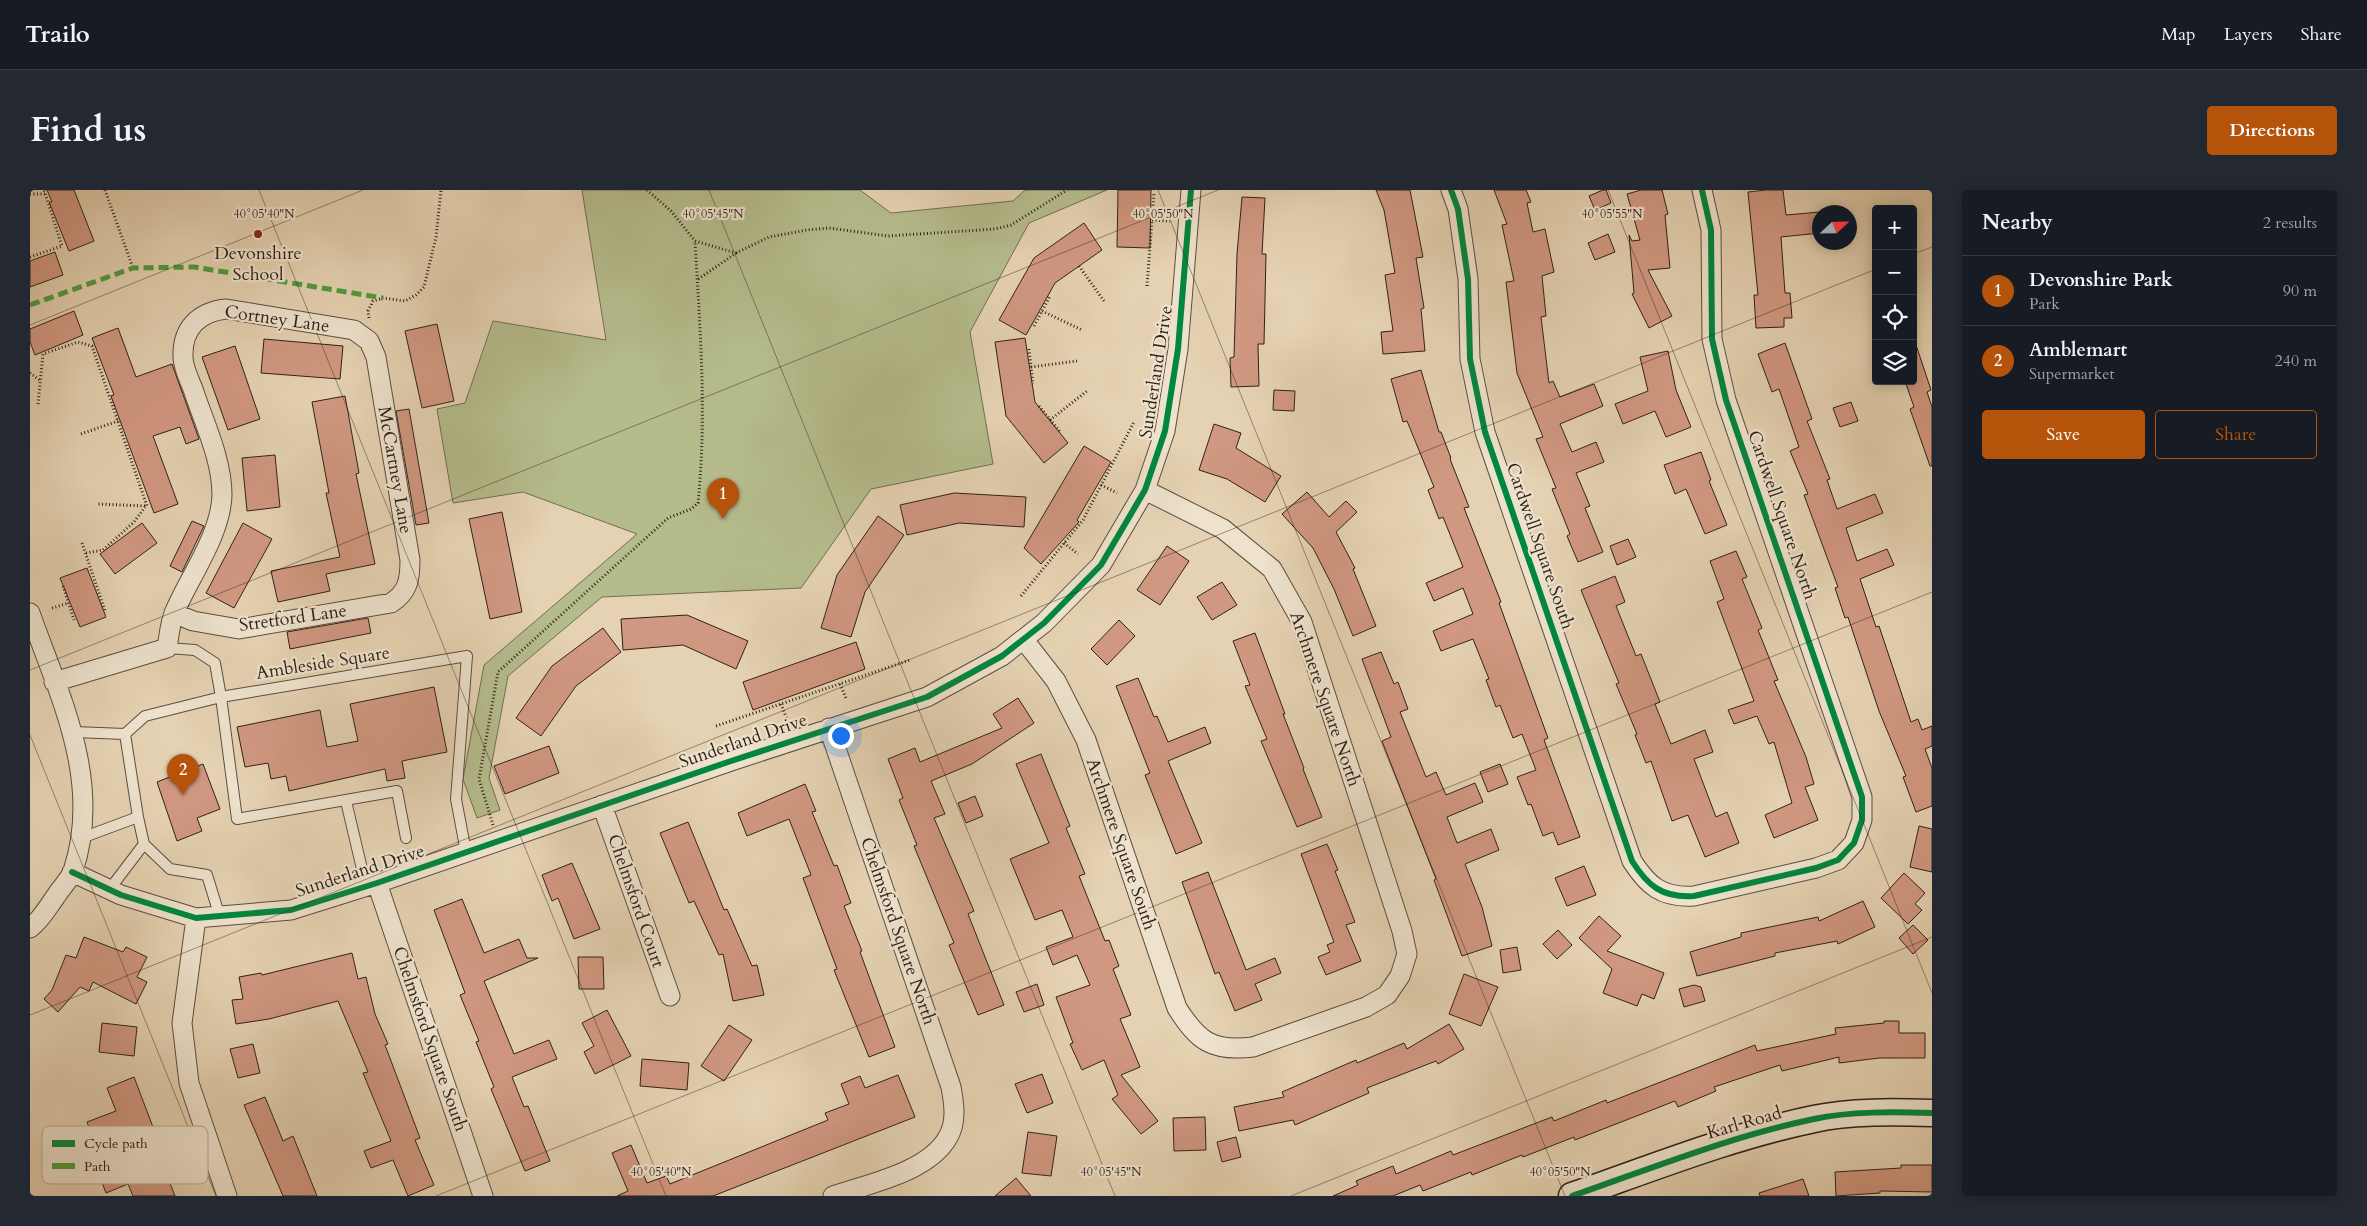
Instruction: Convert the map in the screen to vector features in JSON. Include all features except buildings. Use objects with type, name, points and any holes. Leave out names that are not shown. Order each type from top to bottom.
[{"type":"street","name":"Sunderland Drive","points":[[72,872],[109,890],[196,918],[291,910],[372,885],[829,728],[927,697],[974,673],[1024,640],[1101,565],[1145,490],[1165,432],[1178,349],[1191,190]]},
{"type":"street","name":"Cardwell Square South","points":[[1451,190],[1458,209],[1468,279],[1470,360],[1486,432],[1632,861],[1644,879],[1662,892],[1677,897],[1694,896],[1816,868],[1838,860],[1854,843]]},
{"type":"street","name":"Cardwell Square North","points":[[1702,190],[1711,230],[1710,280],[1714,348],[1726,400],[1862,797],[1862,820],[1854,843]]},
{"type":"street","name":"Cortney Lane","points":[[174,613],[215,527],[222,496],[218,465],[182,359],[186,335],[201,316],[213,311],[226,309],[354,330],[369,341],[376,357]]},
{"type":"street","name":"McCartney Lane","points":[[376,357],[410,560],[409,584]]},
{"type":"street","name":"Archmere Square North","points":[[1145,490],[1223,529],[1272,569],[1302,622],[1402,931],[1407,954],[1400,976],[1386,995],[1366,1007],[1253,1047],[1233,1049],[1214,1046]]},
{"type":"street","name":"Stretford Lane","points":[[174,613],[193,621],[238,629],[391,603],[405,592],[409,584]]},
{"type":"street","points":[[30,613],[74,732],[81,765],[82,809],[80,839],[72,872],[38,922],[30,928]]},
{"type":"street","points":[[54,682],[167,648],[174,613]]},
{"type":"street","name":"Archmere Square South","points":[[1024,640],[1056,681],[1086,740],[1177,1008],[1192,1031],[1214,1046]]},
{"type":"street","name":"Chelmsford Square North","points":[[829,728],[951,1087],[955,1112],[949,1136],[932,1156],[911,1169],[833,1196]]},
{"type":"street","name":"Chelmsford Court","points":[[602,805],[670,996]]},
{"type":"street","name":"Chelmsford Square South","points":[[372,885],[483,1196]]},
{"type":"street","points":[[196,918],[182,1023],[189,1083],[203,1126]]},
{"type":"street","name":"Karl Road","points":[[1572,1196],[1744,1137],[1816,1118],[1893,1112],[1932,1113]]},
{"type":"street","points":[[208,1140],[227,1196]]},
{"type":"lane","points":[[167,648],[195,650],[215,664],[237,819],[396,791],[406,838]]},
{"type":"lane","name":"Ambleside Square","points":[[221,697],[467,656],[456,799],[466,852]]},
{"type":"lane","points":[[74,732],[125,734],[145,716],[221,697]]},
{"type":"lane","points":[[125,734],[144,844],[170,869],[208,875],[220,917]]},
{"type":"lane","points":[[346,801],[372,885]]},
{"type":"lane","points":[[80,839],[138,817]]},
{"type":"lane","points":[[109,890],[144,844]]},
{"type":"path","points":[[30,257],[62,246],[44,190]]},
{"type":"path","points":[[105,190],[133,268]]},
{"type":"path","points":[[369,320],[368,311],[373,301],[383,298],[405,301],[416,296],[424,288],[436,237],[441,190]]},
{"type":"path","points":[[497,841],[479,779],[498,672],[668,518],[691,509],[698,503],[702,460],[704,379],[695,241],[671,211],[648,190]]},
{"type":"path","points":[[697,280],[736,252],[769,237],[829,228],[888,236],[996,229],[1011,225],[1067,190]]},
{"type":"path","points":[[1147,286],[1154,193]]},
{"type":"path","points":[[30,194],[46,194]]},
{"type":"path","points":[[1152,220],[1170,221]]},
{"type":"path","points":[[695,241],[736,252]]},
{"type":"path","points":[[1079,266],[1104,301]]},
{"type":"path","points":[[1034,326],[1050,296]]},
{"type":"path","points":[[1042,311],[1082,330]]},
{"type":"path","points":[[38,404],[44,354],[78,342],[92,346],[146,506]]},
{"type":"path","points":[[1029,349],[1033,384]]},
{"type":"path","points":[[1031,367],[1077,361]]},
{"type":"path","points":[[30,373],[41,381]]},
{"type":"path","points":[[1050,420],[1087,391]]},
{"type":"path","points":[[1039,406],[1061,433]]},
{"type":"path","points":[[81,434],[118,421]]},
{"type":"path","points":[[1021,596],[1083,520],[1134,422]]},
{"type":"path","points":[[1101,484],[1118,493]]},
{"type":"path","points":[[98,504],[146,506]]},
{"type":"path","points":[[86,553],[103,550],[134,522],[146,506]]},
{"type":"path","points":[[82,543],[106,611]]},
{"type":"path","points":[[1064,543],[1078,554]]},
{"type":"path","points":[[63,586],[74,620]]},
{"type":"path","points":[[52,608],[69,603]]},
{"type":"path","points":[[716,726],[910,660]]},
{"type":"path","points":[[840,684],[846,698]]},
{"type":"path","points":[[781,704],[787,719]]},
{"type":"green space","points":[[582,190],[860,190],[891,213],[1013,201],[1025,190],[1107,190],[1029,223],[970,332],[993,464],[871,489],[801,588],[602,597],[508,676],[489,778],[500,810],[477,818],[463,779],[484,665],[637,534],[523,492],[453,503],[437,409],[465,403],[493,321],[606,340]]},
{"type":"marked path","points":[[30,305],[133,268],[194,267],[383,298]]},
{"type":"cycle path","points":[[72,872],[121,895],[196,918],[291,910],[377,883],[731,761],[927,697],[1002,656],[1044,623],[1101,565],[1145,490],[1165,431],[1178,349],[1191,190]]},
{"type":"cycle path","points":[[1451,190],[1458,209],[1468,279],[1470,359],[1485,432],[1632,861],[1650,884],[1657,889],[1673,895],[1683,896],[1694,896],[1816,868],[1838,860],[1854,843],[1862,820],[1862,797],[1726,400],[1712,339],[1711,230],[1702,190]]},
{"type":"cycle path","points":[[1572,1196],[1692,1153],[1783,1126],[1828,1116],[1858,1113],[1932,1113]]},
{"type":"place","name":"Devonshire School","points":[[258,234]]},
{"type":"place","name":"Devonshire Park","points":[[723,519]]},
{"type":"place","name":"Amblemart","points":[[183,795]]}]
